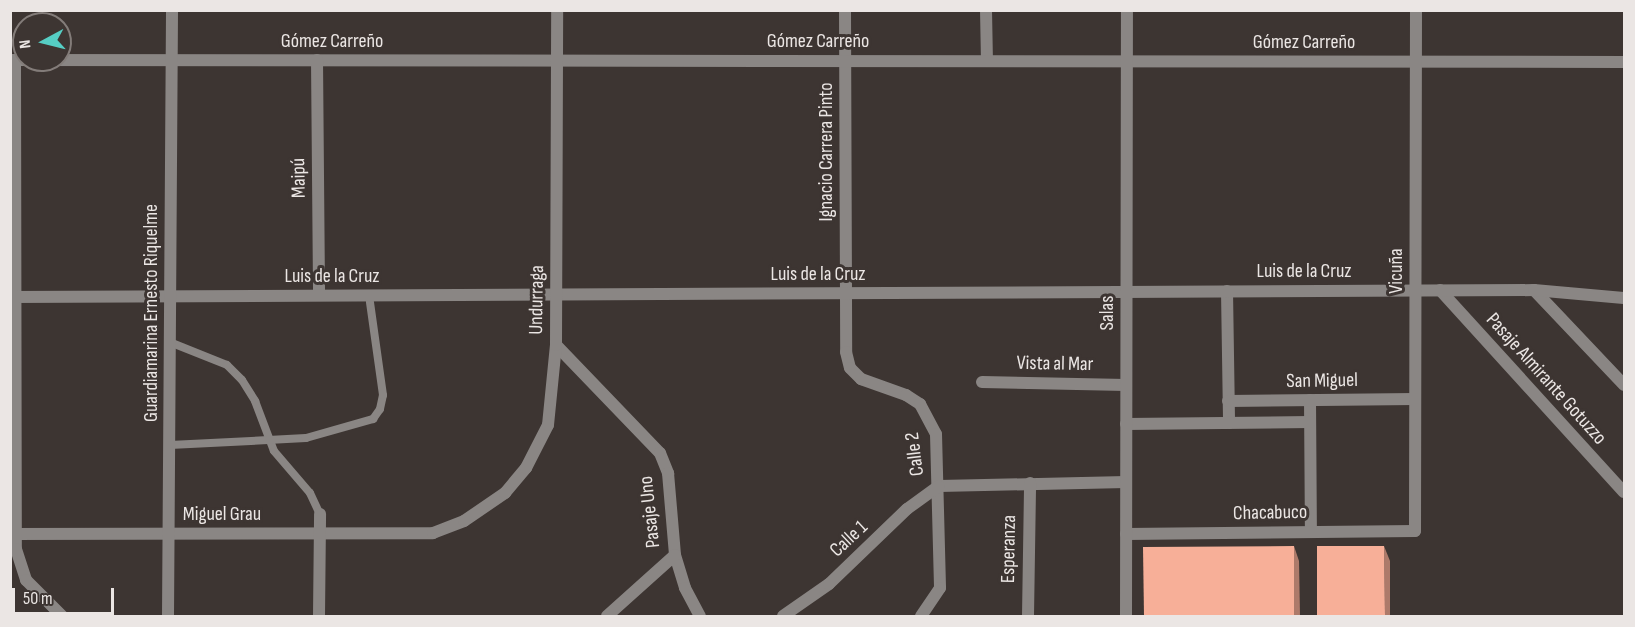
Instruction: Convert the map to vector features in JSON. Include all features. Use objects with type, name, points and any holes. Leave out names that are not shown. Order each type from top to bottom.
[{"type":"street","name":"Guardiamarina Ernesto Riquelme","points":[[168,616],[172,296],[172,10]]},
{"type":"street","name":"Undurraga","points":[[433,533],[479,513],[505,493],[525,468],[548,425],[556,345],[557,10]]},
{"type":"street","name":"Ignacio Carrera Pinto","points":[[845,10],[847,293]]},
{"type":"street","points":[[986,10],[987,61]]},
{"type":"street","name":"Salas","points":[[1126,616],[1127,10]]},
{"type":"street","name":"Vicuña","points":[[1415,531],[1416,10]]},
{"type":"street","name":"Gómez Carreño","points":[[72,60],[1624,62]]},
{"type":"street","name":"Maipú","points":[[317,60],[319,295]]},
{"type":"street","points":[[13,72],[13,534],[17,560],[26,580],[62,616]]},
{"type":"street","name":"Pasaje Almirante Gotuzzo","points":[[1440,290],[1615,486],[1624,492]]},
{"type":"street","points":[[1534,290],[1624,385]]},
{"type":"street","name":"Luis de la Cruz","points":[[13,297],[1534,290],[1624,298]]},
{"type":"street","points":[[1227,291],[1228,423]]},
{"type":"street","name":"Calle 2","points":[[847,293],[846,352],[850,368],[861,380],[906,395],[925,410],[936,434],[940,588],[921,616]]},
{"type":"street","name":"Pasaje Uno","points":[[556,345],[660,453],[668,473],[675,555],[607,616]]},
{"type":"street","name":"Vista al Mar","points":[[982,382],[1126,386]]},
{"type":"street","name":"San Miguel","points":[[1228,401],[1415,399]]},
{"type":"street","points":[[1310,400],[1311,532]]},
{"type":"street","name":"San Miguel","points":[[1126,424],[1310,422]]},
{"type":"street","points":[[939,486],[1126,482]]},
{"type":"street","name":"Esperanza","points":[[1028,616],[1030,483]]},
{"type":"street","name":"Calle 1","points":[[783,616],[829,584],[907,509],[939,486]]},
{"type":"street","points":[[319,616],[320,514]]},
{"type":"street","name":"Chacabuco","points":[[1126,534],[1415,531]]},
{"type":"street","name":"Miguel Grau","points":[[13,534],[433,533]]},
{"type":"street","points":[[675,555],[700,616]]},
{"type":"lane","points":[[170,445],[325,434],[363,424],[377,415],[383,394],[370,302]]},
{"type":"lane","points":[[171,343],[227,365],[235,372],[255,401],[268,439],[281,462],[315,500],[320,514]]},
{"type":"building","points":[[1294,546],[1294,616],[1144,616],[1143,547]]},
{"type":"building","points":[[1317,546],[1384,546],[1385,616],[1317,616]]}]
